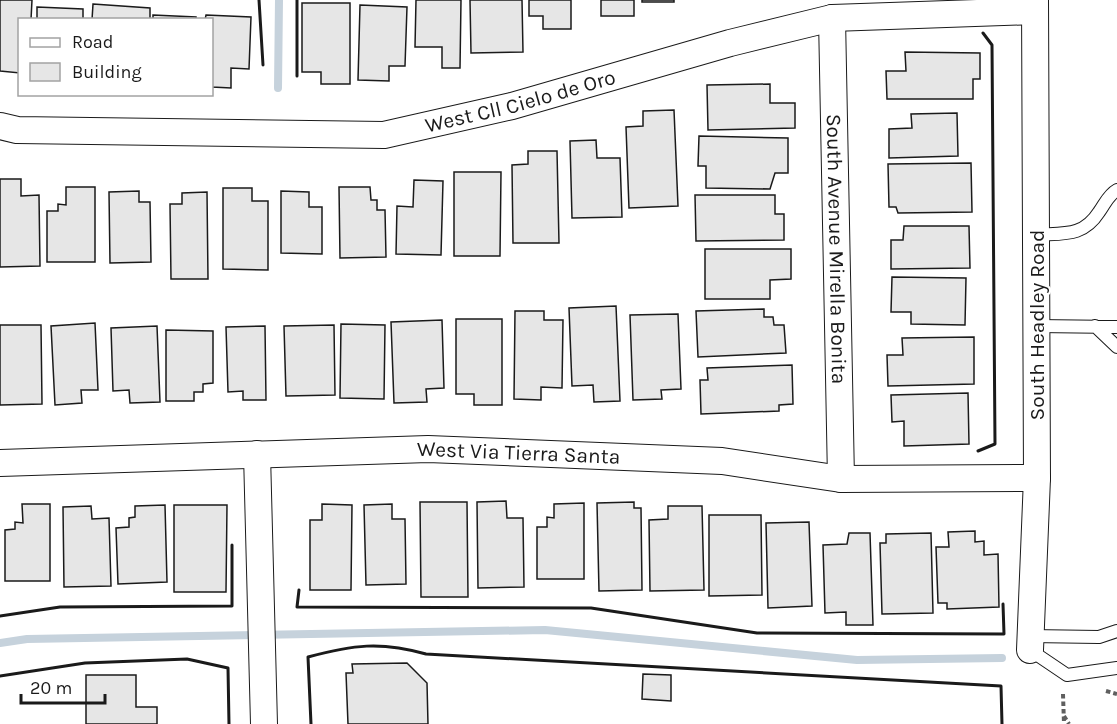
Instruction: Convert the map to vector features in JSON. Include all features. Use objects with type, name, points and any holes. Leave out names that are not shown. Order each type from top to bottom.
[{"type":"street","name":"West Cll Cielo de Oro","points":[[0,126],[17,130],[384,135],[512,106],[730,43],[832,18],[1035,5]]},
{"type":"street","name":"South Headley Road","points":[[1030,643],[1037,478],[1035,5]]},
{"type":"street","name":"South Avenue Mirella Bonita","points":[[832,18],[841,479]]},
{"type":"street","name":"West Via Tierra Santa","points":[[0,463],[428,449],[722,461],[841,479],[1037,478]]},
{"type":"street","points":[[257,454],[264,724]]},
{"type":"lane","points":[[1036,235],[1082,231],[1092,223],[1111,194],[1117,190]]},
{"type":"lane","points":[[1037,326],[1117,327]]},
{"type":"lane","points":[[1095,326],[1117,347]]},
{"type":"lane","points":[[1030,643],[1099,637],[1117,631]]},
{"type":"lane","points":[[1030,643],[1067,675],[1117,668]]},
{"type":"path","points":[[1064,715],[1069,724]]},
{"type":"building","points":[[0,0],[32,0],[31,18],[18,18],[18,73],[0,71]]},
{"type":"building","points":[[416,0],[461,0],[460,68],[442,68],[442,47],[415,47]]},
{"type":"building","points":[[470,0],[522,0],[523,52],[471,53]]},
{"type":"building","points":[[529,0],[571,0],[571,29],[543,29],[543,16],[529,16]]},
{"type":"building","points":[[601,0],[634,0],[634,16],[601,16]]},
{"type":"building","points":[[642,0],[674,0],[674,2],[642,2]]},
{"type":"building","points":[[302,3],[350,3],[350,84],[321,84],[321,72],[302,72]]},
{"type":"building","points":[[93,4],[150,8],[150,18],[92,18]]},
{"type":"building","points":[[360,5],[407,7],[405,66],[389,66],[389,81],[358,80]]},
{"type":"building","points":[[37,7],[83,9],[83,18],[37,18]]},
{"type":"building","points":[[153,15],[196,17],[196,18],[153,18]]},
{"type":"building","points":[[206,15],[251,17],[249,69],[231,68],[231,88],[213,87],[213,18],[205,18]]},
{"type":"building","points":[[905,52],[980,53],[980,79],[973,79],[973,99],[887,99],[886,71],[906,71]]},
{"type":"building","points":[[770,84],[770,103],[795,103],[795,128],[708,130],[707,85]]},
{"type":"building","points":[[674,110],[678,206],[629,208],[626,127],[643,126],[643,111]]},
{"type":"building","points":[[957,113],[958,156],[889,158],[889,129],[912,128],[911,114]]},
{"type":"building","points":[[699,136],[788,138],[788,173],[775,173],[770,189],[706,188],[706,166],[698,166]]},
{"type":"building","points":[[596,140],[597,158],[620,158],[622,217],[572,218],[570,141]]},
{"type":"building","points":[[528,151],[557,151],[559,243],[513,243],[512,165],[528,164]]},
{"type":"building","points":[[971,163],[972,212],[898,213],[896,207],[889,207],[888,164]]},
{"type":"building","points":[[454,172],[501,172],[500,256],[454,256]]},
{"type":"building","points":[[0,179],[21,179],[21,196],[39,195],[40,266],[0,267]]},
{"type":"building","points":[[414,180],[443,181],[441,255],[396,254],[397,206],[413,207]]},
{"type":"building","points":[[66,187],[95,187],[95,262],[47,262],[47,211],[58,211],[58,204],[66,205]]},
{"type":"building","points":[[339,187],[370,187],[371,200],[377,200],[377,210],[385,210],[386,257],[340,258]]},
{"type":"building","points":[[223,188],[252,188],[252,201],[268,201],[268,270],[223,269]]},
{"type":"building","points":[[139,191],[139,202],[150,202],[151,262],[110,263],[109,192]]},
{"type":"building","points":[[281,191],[309,192],[309,207],[322,207],[322,254],[281,253]]},
{"type":"building","points":[[207,192],[208,279],[171,279],[170,204],[182,204],[182,193]]},
{"type":"building","points":[[695,195],[775,195],[775,214],[784,214],[784,240],[696,241]]},
{"type":"building","points":[[904,226],[969,226],[970,268],[891,269],[891,240],[903,240]]},
{"type":"building","points":[[705,249],[791,249],[791,279],[770,280],[770,299],[705,299]]},
{"type":"building","points":[[892,277],[966,278],[965,325],[911,324],[911,312],[891,312]]},
{"type":"building","points":[[616,306],[620,401],[594,402],[593,385],[572,386],[569,308]]},
{"type":"building","points":[[764,309],[764,317],[773,317],[774,325],[784,325],[786,353],[698,357],[696,311]]},
{"type":"building","points":[[515,311],[544,311],[544,320],[563,320],[562,388],[541,387],[541,400],[514,399]]},
{"type":"building","points":[[678,314],[681,389],[661,390],[662,399],[633,400],[630,315]]},
{"type":"building","points":[[456,319],[502,319],[502,405],[474,405],[474,394],[456,394]]},
{"type":"building","points":[[442,320],[444,388],[426,389],[427,402],[394,403],[391,322]]},
{"type":"building","points":[[95,323],[98,390],[81,390],[82,403],[55,405],[51,326]]},
{"type":"building","points":[[341,324],[385,325],[384,399],[340,398]]},
{"type":"building","points":[[0,325],[41,325],[42,404],[0,405]]},
{"type":"building","points":[[334,325],[335,395],[286,396],[284,326]]},
{"type":"building","points":[[157,326],[160,402],[130,403],[129,390],[113,391],[111,328]]},
{"type":"building","points":[[265,326],[266,400],[243,400],[243,391],[228,392],[226,327]]},
{"type":"building","points":[[166,330],[213,331],[213,383],[203,384],[203,392],[194,392],[194,401],[166,401]]},
{"type":"building","points":[[974,337],[974,384],[888,386],[887,355],[903,355],[902,338]]},
{"type":"building","points":[[792,365],[793,404],[779,405],[779,411],[701,414],[700,380],[708,380],[707,368]]},
{"type":"building","points":[[968,393],[969,444],[904,446],[904,421],[892,422],[891,395]]},
{"type":"building","points":[[506,501],[507,518],[523,518],[524,587],[478,588],[477,502]]},
{"type":"building","points":[[420,502],[467,502],[468,597],[421,597]]},
{"type":"building","points":[[634,502],[634,508],[641,508],[642,590],[599,591],[597,503]]},
{"type":"building","points":[[584,503],[584,579],[537,579],[537,527],[547,527],[547,517],[554,518],[554,504]]},
{"type":"building","points":[[22,504],[50,504],[50,581],[5,581],[5,530],[15,529],[15,522],[23,523]]},
{"type":"building","points":[[322,504],[352,505],[351,590],[310,590],[310,520],[322,520]]},
{"type":"building","points":[[392,504],[392,519],[405,519],[406,584],[366,585],[364,505]]},
{"type":"building","points":[[165,505],[167,582],[118,584],[116,528],[129,527],[129,518],[135,517],[135,506]]},
{"type":"building","points":[[174,505],[227,505],[226,592],[174,592]]},
{"type":"building","points":[[91,506],[92,519],[109,518],[111,586],[64,587],[63,507]]},
{"type":"building","points":[[668,506],[702,506],[704,590],[650,591],[649,520],[668,519]]},
{"type":"building","points":[[709,515],[761,515],[762,595],[709,596]]},
{"type":"building","points":[[809,522],[812,606],[768,608],[766,523]]},
{"type":"building","points":[[975,531],[975,542],[984,541],[984,555],[998,554],[999,607],[947,609],[947,603],[938,603],[936,547],[949,547],[948,532]]},
{"type":"building","points":[[849,533],[870,533],[873,625],[846,625],[846,612],[825,613],[823,545],[847,544]]},
{"type":"building","points":[[931,533],[933,613],[882,614],[880,543],[886,543],[886,534]]},
{"type":"building","points":[[407,663],[427,683],[428,724],[348,724],[346,673],[353,673],[352,664]]},
{"type":"building","points":[[643,674],[671,675],[671,701],[642,699]]},
{"type":"building","points":[[86,675],[136,675],[136,707],[157,707],[157,724],[86,724]]},
{"type":"waterway","points":[[278,88],[279,0]]},
{"type":"waterway","points":[[0,643],[27,639],[545,630],[857,660],[1002,658]]},
{"type":"wall","points":[[259,0],[263,65]]},
{"type":"wall","points":[[297,0],[297,76]]},
{"type":"wall","points":[[978,451],[995,444],[992,45],[983,33]]},
{"type":"wall","points":[[0,616],[60,607],[232,606],[232,545]]},
{"type":"wall","points":[[299,590],[297,607],[591,608],[757,633],[1004,634],[1003,604]]},
{"type":"wall","points":[[311,724],[308,657],[367,646],[394,647],[426,654],[1001,686],[1002,724]]},
{"type":"wall","points":[[0,676],[85,663],[187,659],[228,668],[229,724]]}]
